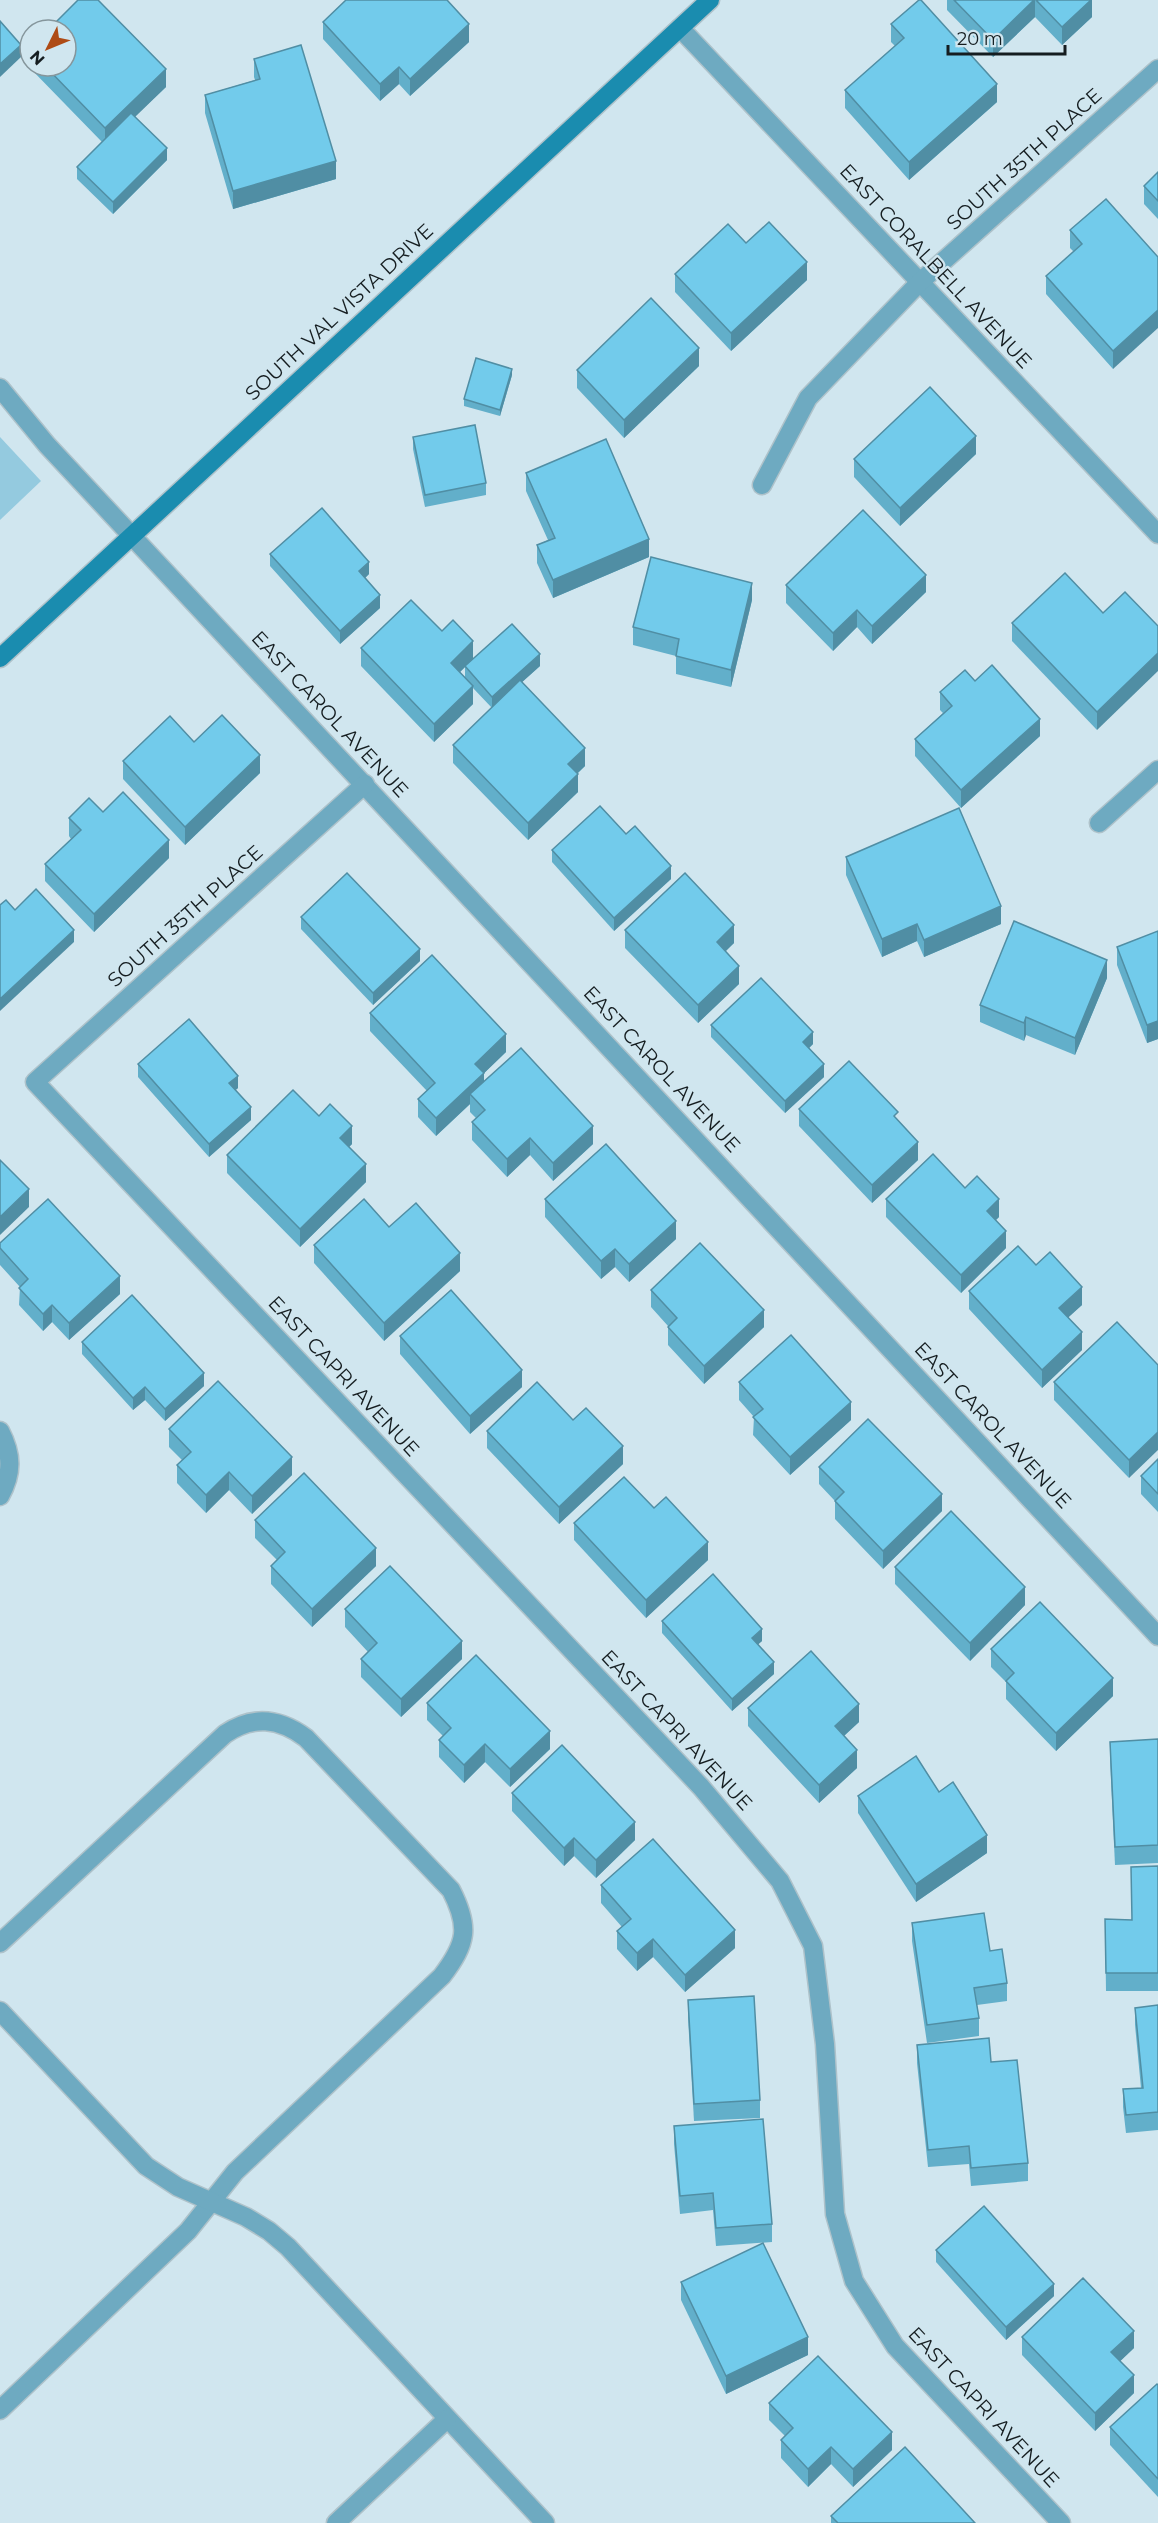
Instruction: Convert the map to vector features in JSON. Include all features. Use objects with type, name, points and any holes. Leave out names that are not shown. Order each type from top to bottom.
[{"type":"main road","name":"SOUTH VAL VISTA DRIVE","points":[[0,658],[710,0]]},
{"type":"street","name":"EAST CORALBELL AVENUE","points":[[680,28],[1158,534]]},
{"type":"street","name":"SOUTH 35TH PLACE","points":[[762,485],[808,398],[920,282],[1158,69]]},
{"type":"street","name":"EAST CAROL AVENUE","points":[[0,388],[47,445],[1158,1635]]},
{"type":"street","points":[[1099,822],[1158,770]]},
{"type":"street","name":"SOUTH 35TH PLACE","points":[[35,1082],[365,784]]},
{"type":"street","name":"EAST CAPRI AVENUE","points":[[35,1082],[693,1778],[780,1881],[813,1946],[825,2044],[836,2214],[854,2281],[895,2346],[1061,2523]]},
{"type":"street","points":[[0,1431],[8,1448],[11,1463],[8,1479],[0,1496]]},
{"type":"street","points":[[0,1943],[225,1734],[251,1721],[266,1720],[281,1723],[306,1738],[451,1890],[462,1912],[464,1934],[456,1957],[449,1966],[235,2172],[188,2231],[0,2410]]},
{"type":"street","points":[[0,2011],[146,2166],[177,2187],[254,2222],[288,2247],[545,2523]]},
{"type":"street","points":[[336,2523],[447,2419]]},
{"type":"shaded area","points":[[0,437],[41,481],[0,520]]},
{"type":"building","points":[[78,0],[98,0],[166,69],[105,128],[57,78],[78,78],[78,18],[60,18]]},
{"type":"building","points":[[346,0],[447,0],[469,24],[410,79],[399,67],[380,84],[323,22]]},
{"type":"building","points":[[919,0],[997,84],[909,162],[845,90],[904,38],[891,24]]},
{"type":"building","points":[[954,0],[1034,0],[993,40]]},
{"type":"building","points":[[1036,0],[1091,0],[1062,27]]},
{"type":"building","points":[[0,21],[18,42],[18,48],[0,64]]},
{"type":"building","points":[[301,45],[336,161],[233,191],[205,95],[260,79],[254,59]]},
{"type":"building","points":[[131,113],[167,148],[113,202],[77,167]]},
{"type":"building","points":[[1158,172],[1158,201],[1144,186]]},
{"type":"building","points":[[1106,199],[1158,257],[1158,310],[1113,351],[1046,276],[1082,244],[1070,230]]},
{"type":"building","points":[[769,222],[807,262],[731,333],[675,274],[728,224],[746,243]]},
{"type":"building","points":[[651,298],[699,348],[624,420],[577,370]]},
{"type":"building","points":[[476,358],[512,369],[500,410],[464,399]]},
{"type":"building","points":[[930,387],[976,436],[900,508],[854,459]]},
{"type":"building","points":[[475,425],[486,483],[425,495],[413,437]]},
{"type":"building","points":[[606,439],[649,539],[553,580],[537,545],[555,538],[526,473]]},
{"type":"building","points":[[322,508],[369,562],[359,571],[380,595],[340,631],[270,554]]},
{"type":"building","points":[[863,510],[926,575],[872,626],[857,610],[833,633],[786,585]]},
{"type":"building","points":[[651,557],[752,583],[731,670],[676,656],[679,639],[633,627]]},
{"type":"building","points":[[1065,573],[1103,613],[1125,592],[1158,626],[1158,653],[1097,712],[1012,623]]},
{"type":"building","points":[[411,600],[442,631],[453,620],[473,641],[451,663],[473,686],[434,724],[361,648]]},
{"type":"building","points":[[512,624],[540,654],[492,697],[465,666]]},
{"type":"building","points":[[992,665],[1040,719],[961,790],[915,739],[952,706],[940,692],[965,670],[975,681]]},
{"type":"building","points":[[520,680],[585,748],[568,764],[578,774],[528,823],[453,745]]},
{"type":"building","points":[[222,715],[260,755],[185,827],[123,761],[170,716],[194,742]]},
{"type":"building","points":[[123,792],[169,840],[94,914],[45,864],[81,830],[69,818],[89,798],[103,812]]},
{"type":"building","points":[[600,806],[626,834],[635,826],[671,866],[614,918],[552,850]]},
{"type":"building","points":[[959,808],[1001,906],[924,940],[917,924],[882,939],[846,857]]},
{"type":"building","points":[[347,873],[420,949],[373,993],[301,917]]},
{"type":"building","points":[[685,873],[734,925],[717,942],[739,966],[698,1005],[625,930]]},
{"type":"building","points":[[36,889],[74,930],[0,999],[0,905],[6,900],[15,910]]},
{"type":"building","points":[[1014,921],[1107,960],[1075,1038],[1026,1017],[1024,1023],[980,1005]]},
{"type":"building","points":[[1158,931],[1158,1021],[1147,1025],[1117,947]]},
{"type":"building","points":[[432,955],[506,1034],[475,1064],[484,1073],[436,1118],[418,1099],[435,1083],[370,1013]]},
{"type":"building","points":[[761,978],[813,1032],[803,1042],[824,1064],[785,1101],[711,1025]]},
{"type":"building","points":[[189,1019],[238,1076],[229,1083],[251,1107],[209,1144],[138,1064]]},
{"type":"building","points":[[521,1048],[593,1126],[553,1163],[530,1138],[507,1159],[472,1122],[485,1110],[470,1094]]},
{"type":"building","points":[[849,1061],[898,1112],[894,1116],[918,1142],[872,1185],[799,1109]]},
{"type":"building","points":[[293,1090],[319,1116],[330,1104],[352,1126],[340,1138],[366,1164],[300,1229],[227,1155]]},
{"type":"building","points":[[606,1144],[676,1221],[629,1264],[615,1249],[601,1261],[545,1199]]},
{"type":"building","points":[[933,1154],[965,1188],[977,1176],[999,1199],[987,1211],[1006,1231],[961,1275],[886,1199]]},
{"type":"building","points":[[0,1160],[29,1189],[0,1217]]},
{"type":"building","points":[[48,1199],[120,1276],[69,1323],[52,1305],[43,1314],[19,1288],[28,1279],[0,1248],[0,1243]]},
{"type":"building","points":[[364,1199],[389,1227],[416,1203],[460,1253],[384,1323],[314,1245]]},
{"type":"building","points":[[700,1243],[764,1310],[704,1366],[668,1327],[677,1318],[651,1290]]},
{"type":"building","points":[[1018,1246],[1036,1265],[1050,1252],[1082,1287],[1059,1308],[1082,1332],[1042,1370],[969,1291]]},
{"type":"building","points":[[451,1290],[522,1370],[470,1416],[400,1336]]},
{"type":"building","points":[[132,1295],[204,1373],[165,1409],[145,1387],[133,1398],[82,1342]]},
{"type":"building","points":[[1117,1322],[1158,1365],[1158,1432],[1129,1460],[1054,1382]]},
{"type":"building","points":[[791,1335],[851,1402],[790,1457],[753,1417],[763,1409],[739,1382]]},
{"type":"building","points":[[218,1381],[292,1457],[252,1496],[229,1472],[206,1495],[177,1465],[191,1452],[169,1429]]},
{"type":"building","points":[[537,1382],[573,1420],[586,1408],[623,1446],[559,1507],[487,1431]]},
{"type":"building","points":[[868,1419],[942,1494],[883,1551],[835,1501],[844,1492],[819,1467]]},
{"type":"building","points":[[1158,1459],[1158,1494],[1141,1476]]},
{"type":"building","points":[[304,1473],[376,1548],[312,1609],[271,1566],[285,1552],[255,1520]]},
{"type":"building","points":[[624,1477],[654,1508],[666,1497],[708,1542],[646,1600],[574,1523]]},
{"type":"building","points":[[951,1511],[1025,1587],[970,1643],[895,1567]]},
{"type":"building","points":[[390,1566],[462,1641],[401,1699],[361,1659],[377,1643],[345,1609]]},
{"type":"building","points":[[713,1574],[762,1629],[752,1638],[774,1662],[732,1699],[662,1621]]},
{"type":"building","points":[[1040,1602],[1113,1678],[1056,1733],[1006,1681],[1014,1673],[991,1649]]},
{"type":"building","points":[[811,1651],[859,1704],[835,1726],[857,1750],[819,1785],[748,1708]]},
{"type":"building","points":[[476,1655],[550,1731],[510,1769],[485,1744],[464,1765],[439,1740],[451,1728],[427,1703]]},
{"type":"building","points":[[1158,1739],[1158,1845],[1115,1847],[1110,1742]]},
{"type":"building","points":[[562,1745],[635,1822],[596,1860],[574,1838],[564,1848],[512,1793]]},
{"type":"building","points":[[916,1756],[939,1792],[953,1782],[987,1835],[916,1884],[858,1796]]},
{"type":"building","points":[[653,1839],[735,1930],[685,1975],[653,1939],[637,1953],[617,1931],[631,1919],[601,1885]]},
{"type":"building","points":[[1158,1866],[1158,1973],[1106,1973],[1105,1919],[1132,1920],[1131,1867]]},
{"type":"building","points":[[984,1913],[990,1951],[1002,1949],[1007,1983],[974,1988],[979,2018],[927,2025],[912,1923]]},
{"type":"building","points":[[754,1996],[760,2100],[694,2104],[688,2000]]},
{"type":"building","points":[[1158,2005],[1158,2112],[1126,2115],[1123,2089],[1143,2088],[1135,2008]]},
{"type":"building","points":[[989,2038],[991,2062],[1017,2060],[1028,2163],[971,2168],[969,2146],[928,2150],[917,2045]]},
{"type":"building","points":[[763,2119],[772,2224],[716,2228],[713,2193],[680,2196],[674,2126]]},
{"type":"building","points":[[984,2206],[1054,2284],[1006,2327],[936,2250]]},
{"type":"building","points":[[763,2243],[808,2337],[726,2376],[681,2282]]},
{"type":"building","points":[[1083,2278],[1134,2331],[1111,2352],[1134,2375],[1095,2413],[1022,2337]]},
{"type":"building","points":[[818,2356],[892,2432],[853,2469],[831,2447],[808,2469],[781,2440],[793,2428],[769,2403]]},
{"type":"building","points":[[1158,2385],[1158,2479],[1110,2427]]},
{"type":"building","points":[[905,2447],[975,2523],[838,2523],[831,2516]]}]
